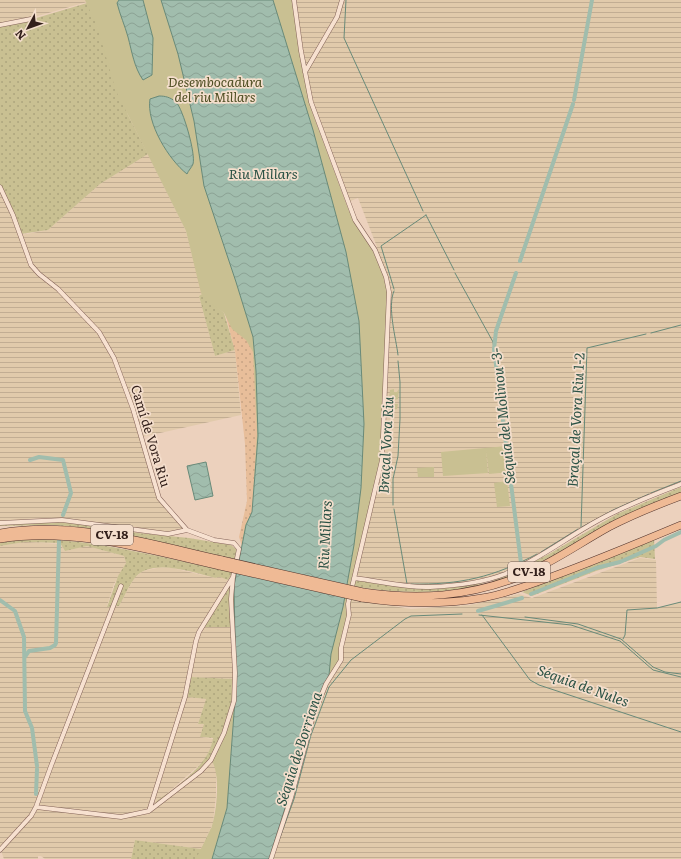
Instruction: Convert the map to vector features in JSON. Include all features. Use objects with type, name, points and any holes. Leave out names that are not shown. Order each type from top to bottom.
[{"type":"main road","name":"CV-18","points":[[362,595],[426,597],[484,588],[538,568],[610,527],[681,496]]},
{"type":"main road","name":"CV-18","points":[[0,533],[39,529],[112,535],[221,563],[396,603],[425,604],[483,598],[530,585],[596,561],[681,525]]},
{"type":"main road","name":"CV-18","points":[[0,539],[40,535],[68,536],[111,542],[221,563]]},
{"type":"street","points":[[271,859],[291,798],[313,716],[326,684],[341,660],[341,648],[349,615],[348,604],[382,460],[389,292],[386,277],[375,250],[355,220],[311,102],[304,72],[294,0]]},
{"type":"street","points":[[304,72],[337,17],[342,0]]},
{"type":"street","points":[[0,25],[31,19]]},
{"type":"street","name":"Camí de Vora Riu","points":[[0,187],[14,215],[31,265],[38,274],[58,289],[99,332],[106,342],[124,381],[159,498],[187,530],[214,540],[237,546],[239,549],[233,577],[219,598],[196,641],[185,697],[149,811]]},
{"type":"street","points":[[354,578],[408,587],[455,585],[491,578],[504,574],[539,556],[599,520],[630,504],[681,484]]},
{"type":"street","points":[[0,523],[62,520],[168,534],[187,530]]},
{"type":"street","points":[[36,807],[121,817],[149,811],[201,771],[210,760],[222,738],[234,701],[235,673],[231,604],[233,577]]},
{"type":"street","points":[[0,850],[31,816],[36,807],[50,766],[121,586]]},
{"type":"shaded area","points":[[0,0],[86,0],[87,2],[31,18],[0,24]]},
{"type":"shaded area","points":[[295,0],[342,0],[337,16],[305,70]]},
{"type":"shaded area","points":[[343,0],[681,0],[681,483],[631,503],[504,573],[491,577],[455,584],[410,586],[355,577],[386,392],[390,304],[375,249],[377,247],[358,198],[348,202],[320,127],[305,72],[338,17]]},
{"type":"shaded area","points":[[148,154],[186,231],[202,294],[199,296],[215,356],[235,350],[241,415],[142,437],[120,370],[104,337],[31,265],[21,235],[48,230],[100,184]]},
{"type":"shaded area","points":[[0,189],[12,215],[30,266],[57,290],[97,331],[119,371],[158,499],[183,528],[182,529],[167,533],[62,519],[41,518],[0,522]]},
{"type":"shaded area","points":[[25,542],[60,544],[65,551],[87,546],[124,556],[126,563],[114,584],[107,606],[112,607],[33,812],[0,848],[0,546]]},
{"type":"shaded area","points":[[640,558],[656,560],[657,608],[681,602],[681,859],[271,859],[309,729],[342,648],[350,599],[411,609],[470,605],[519,594],[532,598]]},
{"type":"shaded area","points":[[157,568],[172,568],[215,578],[220,577],[228,580],[201,627],[232,627],[234,679],[191,677],[187,697],[206,699],[198,724],[205,724],[200,737],[213,739],[212,746],[205,760],[154,803],[153,807],[121,818],[149,812],[202,772],[212,760],[216,767],[216,796],[213,823],[201,849],[135,840],[131,859],[45,859],[38,856],[38,859],[4,859],[1,851],[35,814],[114,607],[119,606],[134,578],[143,571]]},
{"type":"green space","name":"Riu Millars","points":[[85,0],[293,0],[299,50],[313,114],[349,211],[373,251],[384,277],[388,294],[380,459],[340,659],[325,683],[269,859],[196,859],[212,827],[217,800],[216,774],[212,761],[225,736],[235,704],[236,650],[233,602],[234,585],[245,525],[252,512],[257,433],[253,352],[246,340],[232,329],[224,313],[205,299],[201,293],[186,231],[116,91],[97,26]]},
{"type":"green space","points":[[87,3],[93,13],[128,115],[148,154],[100,184],[48,230],[21,234],[0,186],[0,25],[33,19]]},
{"type":"green space","points":[[202,294],[224,313],[235,350],[215,356],[199,296]]},
{"type":"green space","points":[[394,389],[394,392],[397,392],[399,389],[398,399],[394,400],[394,404],[398,404],[397,409],[392,410],[395,415],[391,418],[387,414],[390,410],[388,409],[390,390]]},
{"type":"green space","points":[[507,446],[509,472],[489,474],[486,450],[488,473],[443,476],[441,452]]},
{"type":"green space","points":[[434,467],[434,477],[418,477],[417,468]]},
{"type":"green space","points":[[507,481],[510,506],[497,507],[494,483]]},
{"type":"green space","points":[[681,487],[681,493],[522,572],[491,583],[494,580],[549,554],[617,514]]},
{"type":"green space","points":[[64,521],[93,524],[138,533],[189,538],[231,545],[237,550],[235,559],[87,528],[52,525],[0,526],[0,524]]},
{"type":"green space","points":[[29,539],[81,542],[106,546],[233,572],[228,580],[220,577],[215,578],[172,568],[161,567],[150,569],[141,572],[134,579],[119,606],[107,607],[118,576],[126,563],[124,556],[87,546],[65,551],[60,543],[25,542],[0,546],[0,542]]},
{"type":"green space","points":[[654,539],[655,559],[640,557],[596,571],[532,596],[522,592]]},
{"type":"green space","points":[[232,578],[232,627],[203,627]]},
{"type":"green space","points":[[355,578],[429,588],[492,579],[479,585],[462,589],[404,592],[353,586]]},
{"type":"green space","points":[[191,677],[234,679],[229,716],[221,739],[209,761],[184,785],[153,807],[158,800],[171,791],[197,768],[208,754],[211,746],[213,738],[200,737],[204,724],[198,724],[206,699],[187,697]]},
{"type":"green space","points":[[211,828],[212,859],[131,859],[135,840],[201,849]]},
{"type":"sand","points":[[187,231],[252,337],[256,378],[258,436],[252,512],[242,546],[239,537],[247,501],[245,444],[235,351],[225,313],[201,293]]},
{"type":"water","points":[[119,0],[143,0],[153,38],[152,75],[143,80],[137,70],[117,3]]},
{"type":"water","name":"Riu Millars","points":[[161,0],[273,0],[313,130],[346,252],[359,321],[364,424],[361,488],[354,545],[343,607],[331,654],[329,675],[317,699],[307,726],[296,773],[269,859],[212,859],[227,808],[236,686],[234,586],[246,525],[252,512],[258,436],[256,371],[253,337],[204,186],[194,121],[178,54]]},
{"type":"water","points":[[159,96],[172,99],[179,106],[182,113],[193,151],[193,164],[187,174],[173,160],[155,130],[150,109],[150,99]]},
{"type":"water","points":[[206,462],[213,496],[195,500],[187,466]]},
{"type":"waterway","points":[[346,0],[344,38],[423,211]]},
{"type":"waterway","name":"Séquia del Molinou -3-","points":[[574,100],[592,0]]},
{"type":"waterway","name":"Séquia del Molinou -3-","points":[[520,261],[573,104]]},
{"type":"waterway","points":[[426,215],[454,270]]},
{"type":"waterway","name":"Braçal Vora Riu","points":[[394,289],[381,246],[426,215]]},
{"type":"waterway","points":[[455,273],[493,342],[494,349]]},
{"type":"waterway","name":"Séquia del Molinou -3-","points":[[516,273],[496,331],[494,349],[521,563]]},
{"type":"waterway","name":"Braçal Vora Riu","points":[[394,291],[391,305],[398,355]]},
{"type":"waterway","name":"Braçal de Vora Riu 1-2","points":[[651,333],[681,325]]},
{"type":"waterway","name":"Braçal de Vora Riu 1-2","points":[[581,527],[587,348],[646,334]]},
{"type":"waterway","name":"Braçal Vora Riu","points":[[393,505],[393,479],[398,456],[400,419],[400,382],[398,361]]},
{"type":"waterway","points":[[30,460],[39,457],[63,460],[71,493],[63,515]]},
{"type":"waterway","points":[[651,493],[681,481]]},
{"type":"waterway","points":[[582,527],[613,510],[649,494]]},
{"type":"waterway","name":"Braçal Vora Riu","points":[[394,509],[407,584]]},
{"type":"waterway","name":"Braçal de Vora Riu 1-2","points":[[541,552],[578,529]]},
{"type":"waterway","points":[[531,594],[596,568],[620,562],[656,546],[664,540],[681,532]]},
{"type":"waterway","points":[[25,657],[29,651],[50,648],[56,643],[59,540]]},
{"type":"waterway","name":"Braçal de Vora Riu 1-2","points":[[411,584],[445,583],[476,578],[506,569],[537,554]]},
{"type":"waterway","points":[[478,611],[522,598]]},
{"type":"waterway","points":[[0,600],[15,611],[24,637],[25,711],[32,728],[37,766]]},
{"type":"waterway","points":[[623,639],[625,635],[627,610],[657,608],[681,602]]},
{"type":"waterway","name":"Séquia de Borriana","points":[[278,843],[294,799],[311,735],[329,687],[351,660],[405,619],[411,616],[462,614]]},
{"type":"waterway","points":[[479,615],[571,625],[620,641],[653,670],[681,677]]},
{"type":"waterway","name":"Séquia de Nules","points":[[482,615],[530,680],[539,685],[681,732]]},
{"type":"waterway","points":[[525,617],[578,624],[621,639],[653,667],[665,672],[681,674]]},
{"type":"waterway","points":[[36,794],[37,769]]},
{"type":"park label","name":"Desembocadura del riu Millars","points":[[215,90]]}]
